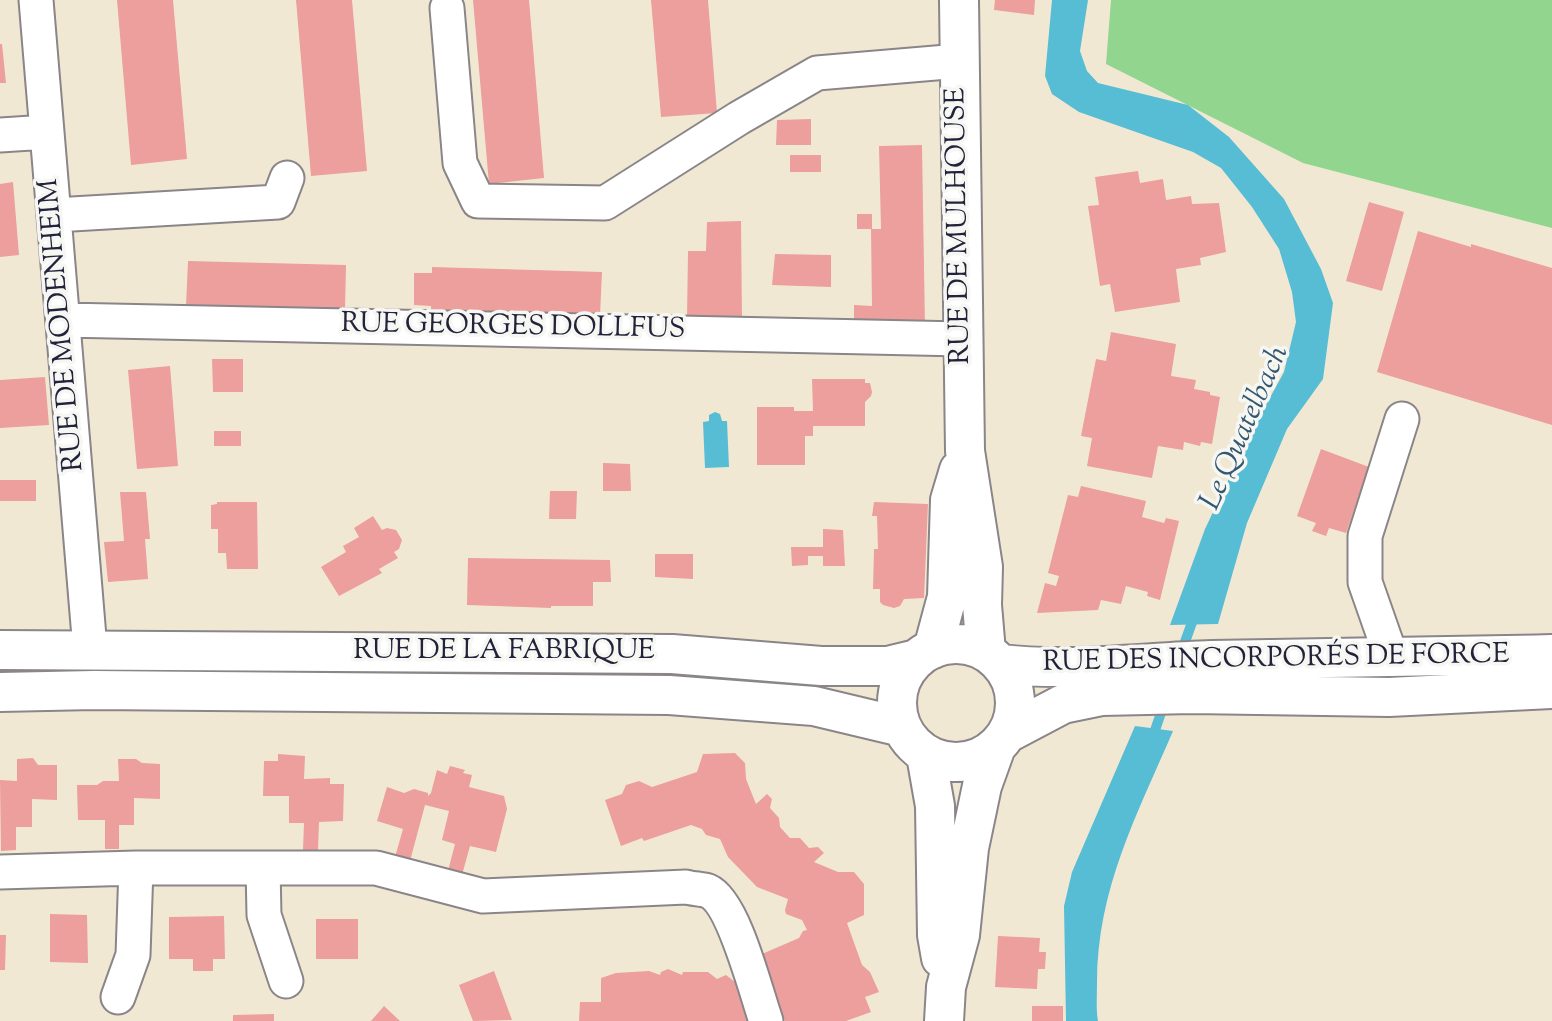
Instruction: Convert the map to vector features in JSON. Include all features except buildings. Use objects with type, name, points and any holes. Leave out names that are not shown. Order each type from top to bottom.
[{"type":"main road","name":"RUE DE MULHOUSE","points":[[959,0],[965,451],[984,567],[982,605],[993,658]]},
{"type":"main road","name":"RUE DE MULHOUSE","points":[[925,654],[947,597],[950,500],[965,451]]},
{"type":"main road","points":[[951,645],[969,646],[993,658],[1011,680],[1015,697],[1014,716],[982,786],[969,848],[960,935],[945,1004],[937,935],[934,806],[914,741],[898,709],[899,691],[905,673],[925,654],[951,645]]},
{"type":"main road","points":[[90,649],[94,690]]},
{"type":"main road","name":"RUE DE LA FABRIQUE","points":[[0,650],[672,654],[848,666],[888,666],[925,654]]},
{"type":"main road","name":"RUE DES INCORPORÉS DE FORCE","points":[[1002,740],[1063,704],[1102,696],[1136,679],[1210,660],[1392,659],[1552,654]]},
{"type":"main road","name":"RUE DES INCORPORÉS DE FORCE","points":[[993,658],[1035,668],[1136,679],[1192,694],[1389,697],[1552,689]]},
{"type":"main road","name":"RUE DE LA FABRIQUE","points":[[0,692],[94,690],[669,695],[814,706],[914,741]]},
{"type":"main road","points":[[914,741],[944,761],[962,762],[980,757],[1002,740]]},
{"type":"street","name":"RUE DE MODENHEIM","points":[[36,0],[90,649]]},
{"type":"street","points":[[447,8],[460,163],[478,201],[605,203],[739,118],[817,73],[958,61]]},
{"type":"street","points":[[0,135],[47,132]]},
{"type":"street","points":[[55,215],[278,202],[287,178]]},
{"type":"street","name":"RUE GEORGES DOLLFUS","points":[[64,320],[963,339]]},
{"type":"street","points":[[1392,659],[1365,582],[1365,536],[1402,419]]},
{"type":"street","points":[[118,998],[133,955],[136,868]]},
{"type":"street","points":[[0,872],[136,868],[376,869],[483,896],[686,887],[709,891],[724,906],[729,916],[766,1021]]},
{"type":"street","points":[[263,868],[264,915],[286,981]]},
{"type":"green space","points":[[1111,0],[1552,0],[1552,228],[1303,163],[1106,64]]},
{"type":"water","points":[[1052,0],[1088,0],[1080,51],[1087,71],[1098,83],[1188,105],[1229,137],[1284,199],[1321,269],[1333,303],[1323,379],[1287,429],[1247,523],[1218,624],[1170,625],[1205,529],[1250,434],[1284,372],[1296,322],[1292,292],[1279,249],[1252,207],[1221,168],[1193,152],[1079,112],[1052,94],[1045,76]]},
{"type":"water","points":[[715,412],[720,414],[722,421],[727,421],[729,467],[705,468],[703,422],[709,421],[709,415]]},
{"type":"water","points":[[1135,726],[1173,731],[1133,823],[1112,884],[1099,949],[1098,1021],[1066,1021],[1064,906],[1072,872]]},
{"type":"waterway","name":"Le Quatelbach","points":[[1181,653],[1195,614]]},
{"type":"waterway","name":"Le Quatelbach","points":[[1152,739],[1164,704]]}]
